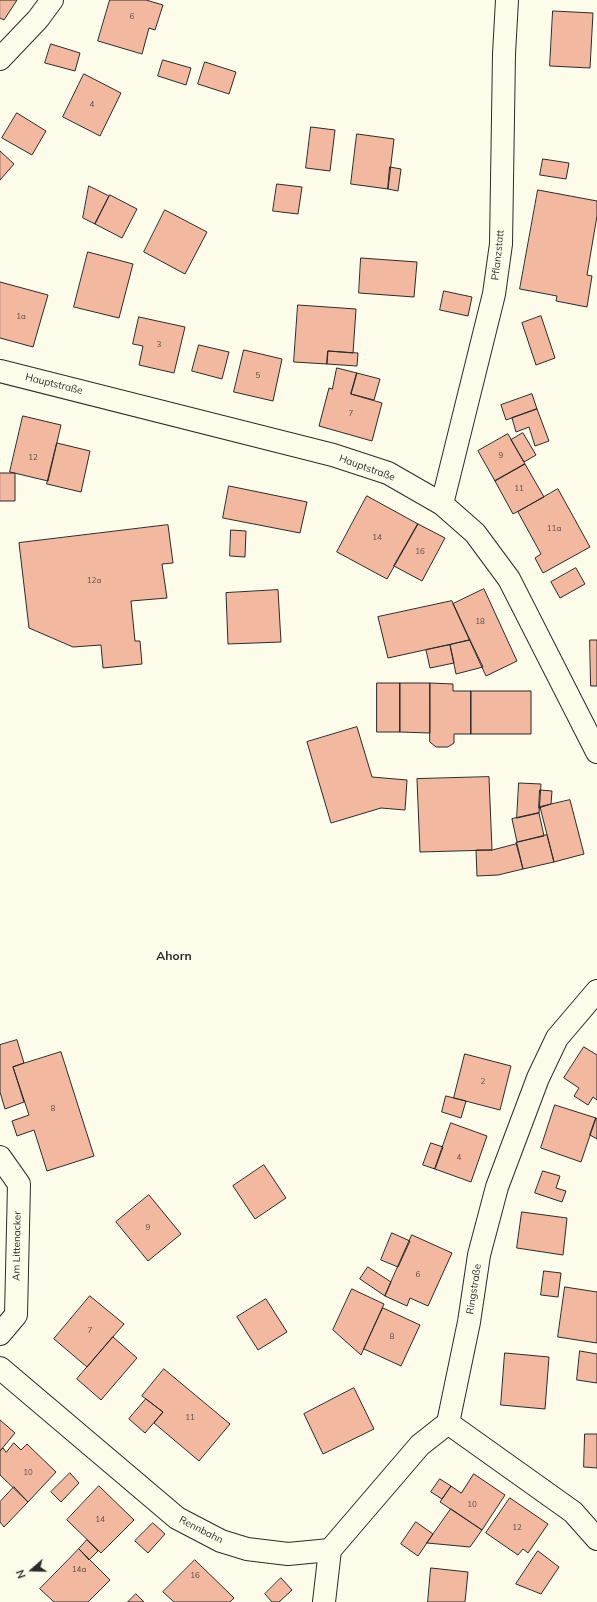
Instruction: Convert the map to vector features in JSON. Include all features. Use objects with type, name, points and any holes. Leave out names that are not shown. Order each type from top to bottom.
[{"type":"street","points":[[0,59],[38,19],[52,0]]},
{"type":"street","name":"Pflanzstatt","points":[[442,504],[494,294],[500,251],[504,54],[507,0]]},
{"type":"street","name":"Hauptstraße","points":[[0,371],[333,455],[388,473],[442,504],[475,533],[509,578],[597,752]]},
{"type":"street","name":"Ringstraße","points":[[448,1423],[469,1322],[479,1255],[496,1187],[538,1078],[557,1038],[597,991]]},
{"type":"street","name":"Am Littenacker","points":[[0,1157],[19,1184],[16,1315],[0,1334]]},
{"type":"street","name":"Rennbahn","points":[[0,1368],[177,1518],[221,1541],[247,1549],[288,1554],[330,1550]]},
{"type":"street","points":[[324,1602],[330,1550],[420,1445],[448,1423],[573,1512],[597,1539]]},
{"type":"building","points":[[0,0],[17,0],[4,20],[0,18]]},
{"type":"building","points":[[110,0],[146,0],[163,5],[155,30],[149,28],[142,54],[98,41]]},
{"type":"building","points":[[553,11],[593,13],[590,68],[550,66]]},
{"type":"building","points":[[51,44],[80,53],[75,71],[45,63]]},
{"type":"building","points":[[163,60],[191,68],[186,85],[158,76]]},
{"type":"building","points":[[205,62],[236,72],[229,94],[198,84]]},
{"type":"building","points":[[84,74],[121,93],[100,136],[63,117]]},
{"type":"building","points":[[17,113],[46,131],[32,155],[2,138]]},
{"type":"building","points":[[311,127],[335,130],[330,171],[306,168]]},
{"type":"building","points":[[357,134],[394,139],[388,189],[351,184]]},
{"type":"building","points":[[0,151],[14,164],[0,180]]},
{"type":"building","points":[[543,159],[569,163],[566,179],[540,175]]},
{"type":"building","points":[[390,167],[401,169],[398,191],[388,189]]},
{"type":"building","points":[[277,184],[302,187],[298,214],[273,211]]},
{"type":"building","points":[[89,186],[109,196],[95,224],[83,218]]},
{"type":"building","points":[[538,190],[597,201],[597,216],[587,275],[592,276],[587,307],[556,301],[557,296],[520,289]]},
{"type":"building","points":[[110,195],[137,209],[122,238],[95,224]]},
{"type":"building","points":[[165,210],[207,232],[185,274],[144,252]]},
{"type":"building","points":[[88,252],[133,264],[119,318],[74,307]]},
{"type":"building","points":[[361,258],[417,262],[414,297],[359,293]]},
{"type":"building","points":[[0,282],[48,295],[33,347],[0,338]]},
{"type":"building","points":[[444,291],[472,297],[468,316],[440,310]]},
{"type":"building","points":[[298,305],[356,309],[353,353],[328,351],[327,364],[294,362]]},
{"type":"building","points":[[541,316],[555,358],[536,365],[522,323]]},
{"type":"building","points":[[139,317],[185,327],[174,373],[139,365],[143,346],[133,344]]},
{"type":"building","points":[[199,345],[229,352],[222,379],[192,371]]},
{"type":"building","points":[[244,350],[282,359],[273,401],[234,392]]},
{"type":"building","points":[[328,351],[358,353],[357,366],[327,364]]},
{"type":"building","points":[[337,368],[357,373],[351,394],[382,403],[372,441],[319,426],[329,388],[332,389]]},
{"type":"building","points":[[357,373],[380,379],[374,400],[351,394]]},
{"type":"building","points":[[532,394],[537,409],[506,420],[501,405]]},
{"type":"building","points":[[537,409],[549,441],[535,446],[529,427],[516,432],[512,418]]},
{"type":"building","points":[[23,416],[61,425],[48,481],[10,472]]},
{"type":"building","points":[[523,433],[536,455],[524,462],[511,440]]},
{"type":"building","points":[[508,434],[525,464],[495,481],[478,451]]},
{"type":"building","points":[[57,443],[90,451],[81,492],[47,484]]},
{"type":"building","points":[[525,464],[544,497],[513,514],[495,481]]},
{"type":"building","points":[[0,473],[15,473],[15,501],[0,501]]},
{"type":"building","points":[[229,486],[307,502],[300,533],[223,518]]},
{"type":"building","points":[[558,489],[590,547],[543,573],[535,558],[541,554],[518,512]]},
{"type":"building","points":[[367,496],[418,524],[387,579],[337,552]]},
{"type":"building","points":[[418,524],[445,538],[422,581],[394,566]]},
{"type":"building","points":[[168,525],[173,563],[162,564],[167,598],[131,601],[135,641],[140,641],[142,664],[103,668],[101,645],[73,647],[29,628],[19,543]]},
{"type":"building","points":[[231,530],[246,531],[245,557],[230,556]]},
{"type":"building","points":[[576,568],[585,584],[560,598],[551,582]]},
{"type":"building","points":[[484,589],[517,661],[486,676],[453,604]]},
{"type":"building","points":[[278,590],[281,642],[228,644],[226,593]]},
{"type":"building","points":[[452,601],[470,640],[388,658],[378,617]]},
{"type":"building","points":[[470,640],[483,667],[456,674],[450,645]]},
{"type":"building","points":[[590,640],[597,640],[597,686],[591,686]]},
{"type":"building","points":[[450,645],[454,663],[430,668],[426,650]]},
{"type":"building","points":[[377,683],[400,683],[400,732],[377,732]]},
{"type":"building","points":[[400,683],[430,683],[430,733],[400,732]]},
{"type":"building","points":[[430,683],[453,684],[453,691],[471,691],[471,734],[454,734],[454,743],[448,747],[436,747],[430,742]]},
{"type":"building","points":[[471,691],[531,691],[531,734],[471,734]]},
{"type":"building","points":[[357,727],[372,777],[407,780],[405,810],[381,808],[331,823],[307,742]]},
{"type":"building","points":[[489,777],[492,850],[420,852],[417,779]]},
{"type":"building","points":[[519,783],[541,784],[539,813],[517,818]]},
{"type":"building","points":[[540,790],[552,791],[551,804],[539,808]]},
{"type":"building","points":[[570,800],[584,854],[554,862],[540,807]]},
{"type":"building","points":[[539,813],[544,836],[517,842],[512,819]]},
{"type":"building","points":[[547,835],[554,862],[523,869],[516,843]]},
{"type":"building","points":[[517,844],[523,869],[498,875],[477,876],[476,850],[492,850]]},
{"type":"building","points":[[17,1040],[24,1063],[13,1067],[24,1102],[5,1109],[0,1092],[0,1045]]},
{"type":"building","points":[[584,1047],[597,1055],[597,1100],[593,1097],[588,1105],[574,1096],[579,1088],[564,1078]]},
{"type":"building","points":[[61,1052],[94,1156],[47,1171],[34,1130],[17,1136],[12,1121],[29,1115],[13,1067]]},
{"type":"building","points":[[465,1054],[511,1066],[500,1110],[454,1098]]},
{"type":"building","points":[[446,1096],[466,1101],[461,1118],[442,1112]]},
{"type":"building","points":[[555,1105],[596,1118],[581,1162],[541,1148]]},
{"type":"building","points":[[596,1118],[597,1119],[597,1139],[590,1135]]},
{"type":"building","points":[[451,1123],[487,1136],[471,1182],[435,1169]]},
{"type":"building","points":[[431,1143],[443,1147],[435,1169],[423,1165]]},
{"type":"building","points":[[264,1165],[286,1198],[255,1219],[233,1186]]},
{"type":"building","points":[[543,1171],[560,1176],[556,1188],[566,1191],[562,1202],[535,1193]]},
{"type":"building","points":[[149,1195],[181,1234],[148,1261],[116,1222]]},
{"type":"building","points":[[522,1212],[567,1218],[563,1255],[517,1248]]},
{"type":"building","points":[[392,1233],[410,1241],[398,1267],[381,1260]]},
{"type":"building","points":[[412,1235],[452,1253],[428,1306],[410,1298],[407,1306],[385,1296]]},
{"type":"building","points":[[368,1267],[391,1282],[385,1296],[360,1279]]},
{"type":"building","points":[[544,1271],[561,1273],[558,1297],[541,1295]]},
{"type":"building","points":[[565,1287],[597,1292],[597,1343],[558,1337]]},
{"type":"building","points":[[352,1289],[384,1304],[361,1355],[333,1330]]},
{"type":"building","points":[[90,1296],[124,1324],[87,1367],[54,1339]]},
{"type":"building","points":[[266,1299],[287,1332],[258,1350],[237,1317]]},
{"type":"building","points":[[383,1308],[420,1325],[401,1366],[364,1349]]},
{"type":"building","points":[[113,1337],[137,1358],[101,1400],[77,1379]]},
{"type":"building","points":[[580,1351],[597,1354],[597,1383],[577,1380]]},
{"type":"building","points":[[505,1353],[549,1357],[545,1409],[501,1405]]},
{"type":"building","points":[[164,1369],[230,1424],[199,1461],[154,1423],[163,1412],[142,1396]]},
{"type":"building","points":[[354,1388],[374,1429],[323,1454],[304,1414]]},
{"type":"building","points":[[146,1399],[163,1412],[145,1433],[129,1419]]},
{"type":"building","points":[[0,1420],[15,1433],[0,1451]]},
{"type":"building","points":[[585,1434],[597,1434],[597,1468],[584,1467]]},
{"type":"building","points":[[14,1443],[21,1450],[27,1444],[56,1472],[28,1502],[0,1475],[0,1451],[3,1448],[6,1452]]},
{"type":"building","points":[[70,1473],[79,1483],[61,1502],[51,1492]]},
{"type":"building","points":[[474,1474],[505,1495],[482,1530],[440,1502],[451,1486],[461,1493]]},
{"type":"building","points":[[440,1479],[451,1486],[442,1499],[431,1492]]},
{"type":"building","points":[[99,1486],[134,1520],[101,1553],[67,1520]]},
{"type":"building","points":[[14,1487],[28,1502],[4,1527],[0,1522],[0,1502]]},
{"type":"building","points":[[510,1498],[548,1524],[528,1553],[523,1549],[518,1555],[486,1533]]},
{"type":"building","points":[[451,1509],[482,1530],[470,1547],[427,1543]]},
{"type":"building","points":[[416,1522],[433,1534],[418,1556],[401,1544]]},
{"type":"building","points":[[153,1523],[165,1534],[148,1553],[135,1541]]},
{"type":"building","points":[[87,1540],[98,1551],[89,1560],[79,1549]]},
{"type":"building","points":[[79,1549],[110,1580],[88,1602],[54,1602],[40,1589]]},
{"type":"building","points":[[538,1551],[559,1567],[541,1594],[516,1584]]},
{"type":"building","points":[[195,1560],[234,1598],[230,1602],[174,1602],[163,1592]]},
{"type":"building","points":[[431,1568],[468,1572],[465,1602],[428,1602]]},
{"type":"building","points":[[281,1578],[292,1590],[279,1602],[272,1602],[265,1594]]},
{"type":"building","points":[[136,1594],[144,1602],[128,1602]]},
{"type":"district","name":"Ahorn","points":[[174,956]]}]
